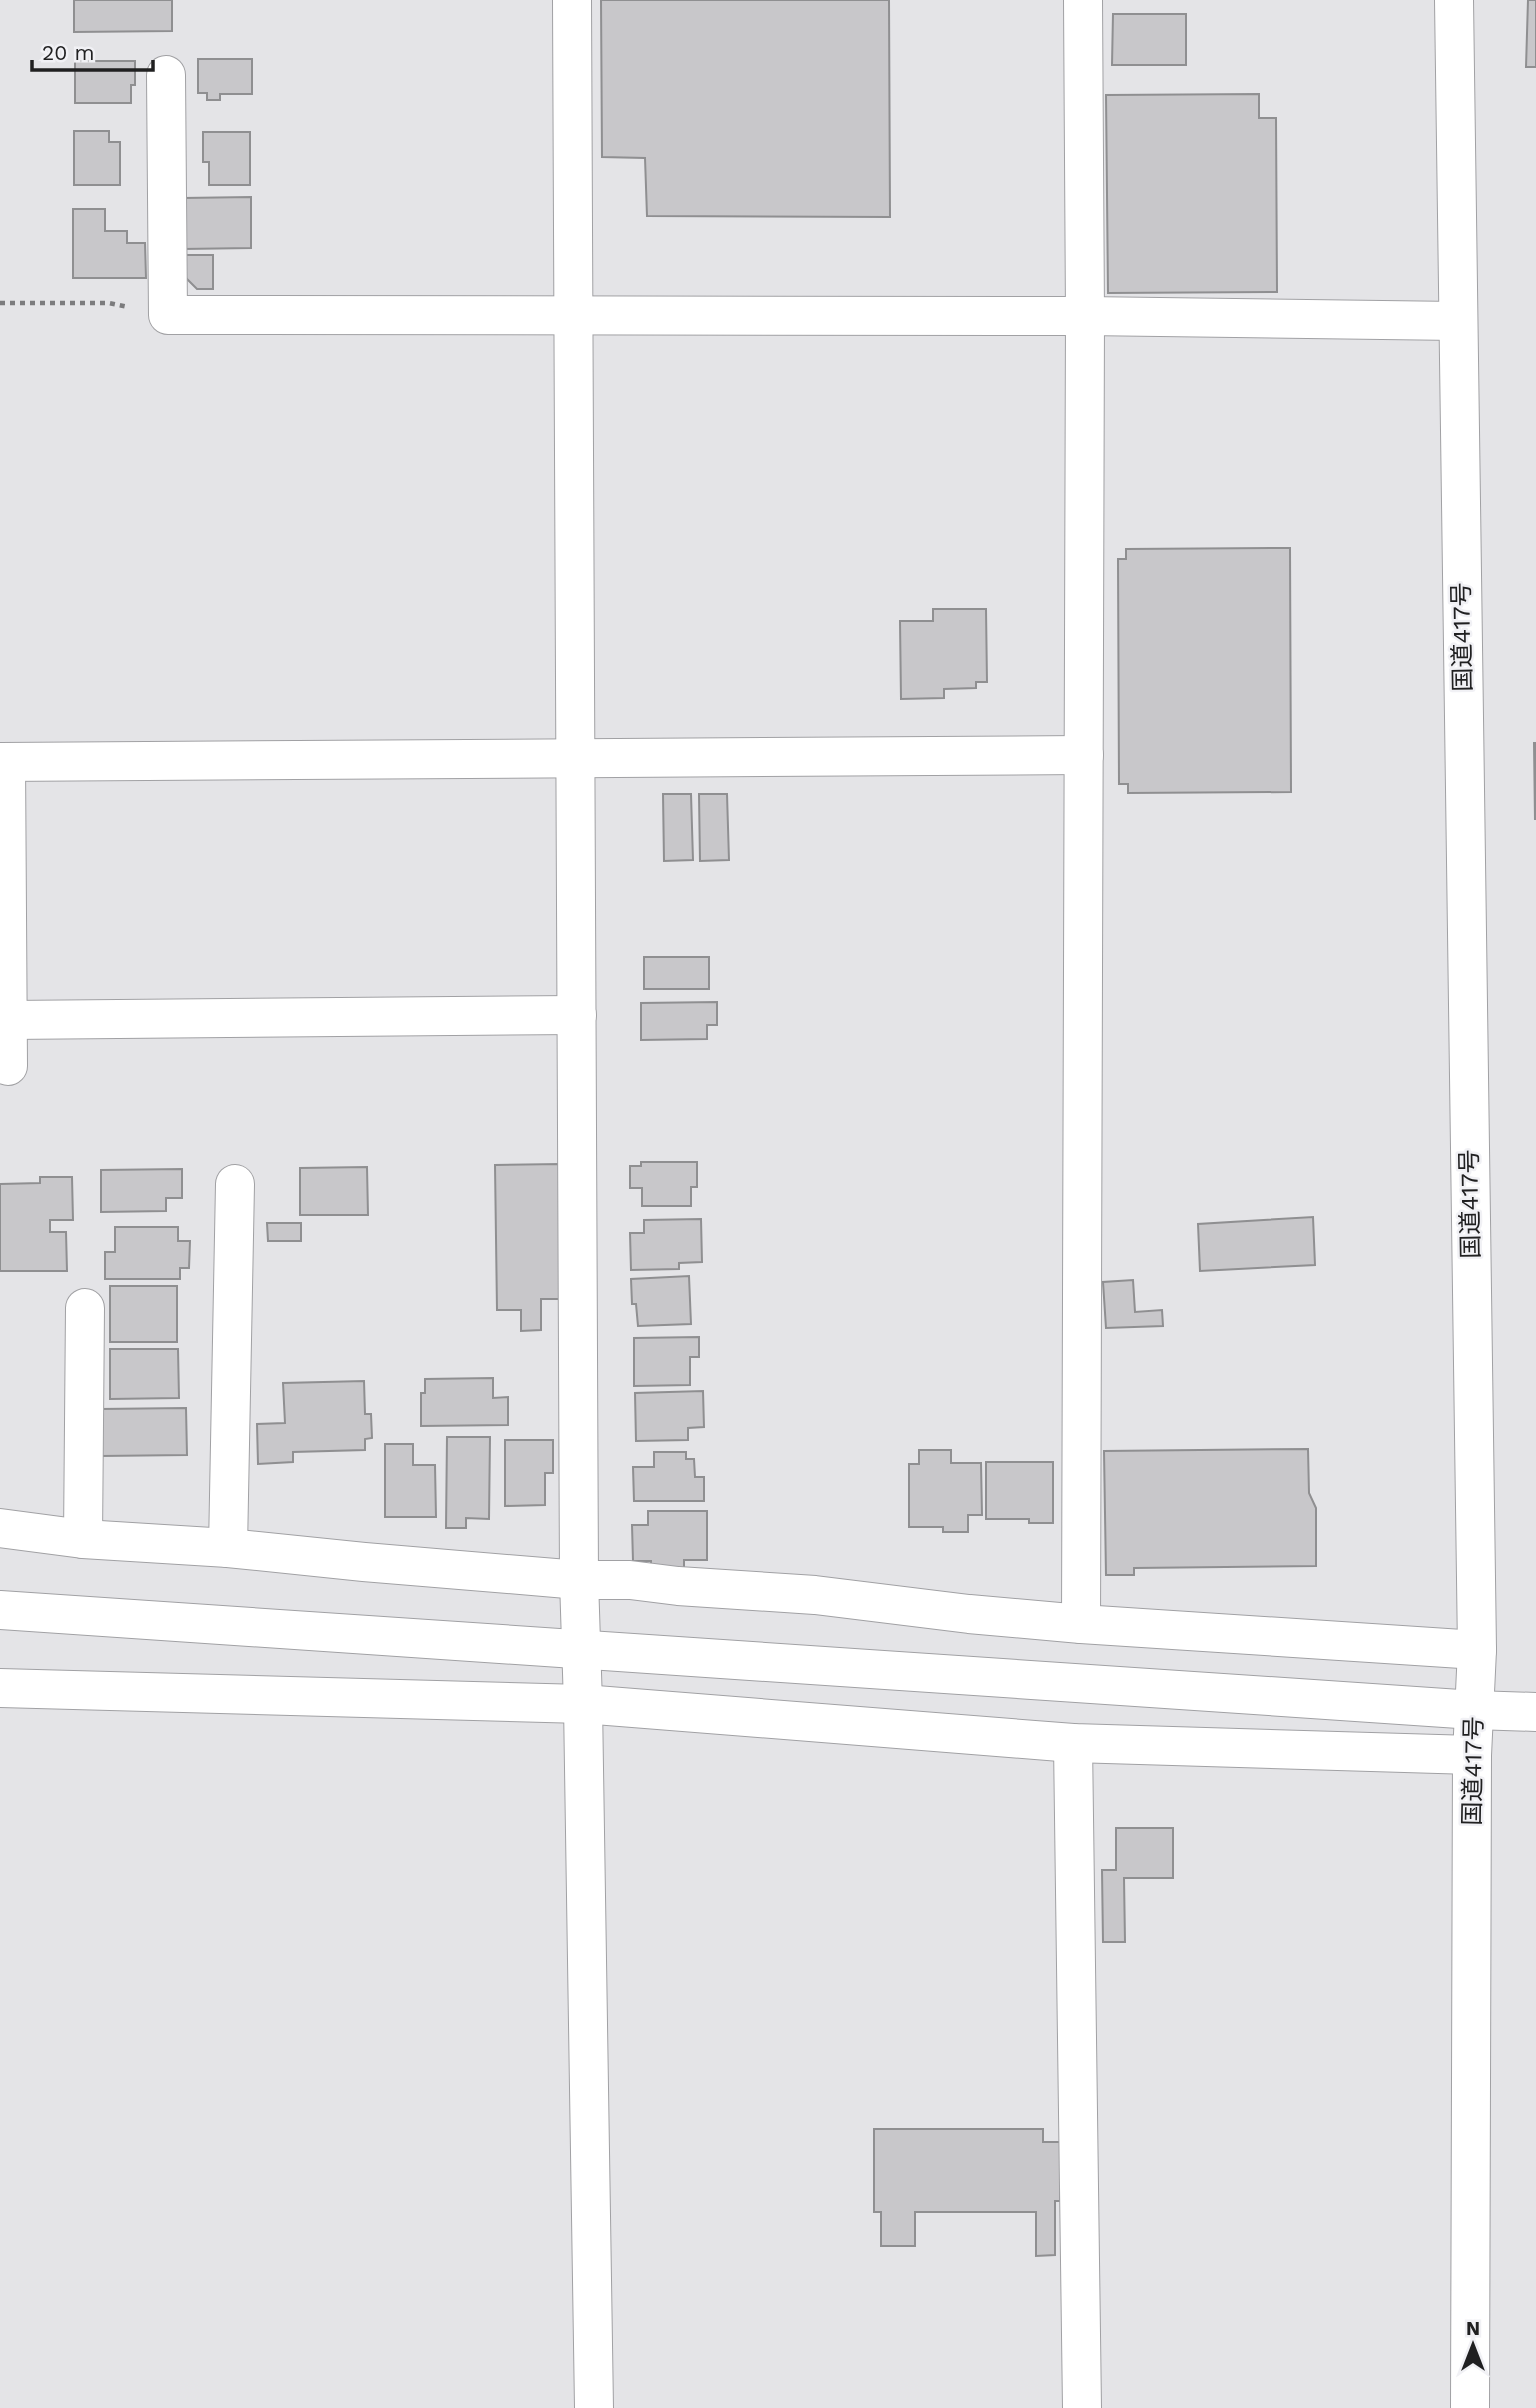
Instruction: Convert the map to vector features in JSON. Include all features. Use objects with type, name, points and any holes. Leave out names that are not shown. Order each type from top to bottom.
[{"type":"main road","points":[[572,0],[579,1580],[594,2408]]},
{"type":"main road","points":[[1081,1624],[1085,316],[1083,0]]},
{"type":"main road","name":"国道417号","points":[[1454,0],[1477,1650],[1472,1755],[1470,2408]]},
{"type":"main road","points":[[166,75],[168,315],[1085,316],[1457,321]]},
{"type":"main road","points":[[8,1066],[3,762],[1084,755]]},
{"type":"main road","points":[[8,1020],[577,1015]]},
{"type":"main road","points":[[228,1548],[235,1184]]},
{"type":"main road","points":[[83,1539],[85,1308]]},
{"type":"main road","points":[[0,1528],[83,1539],[228,1548],[579,1580],[631,1580],[678,1586],[815,1595],[969,1614],[1081,1624],[1477,1650]]},
{"type":"main road","points":[[0,1610],[1474,1710],[1536,1712]]},
{"type":"main road","points":[[0,1688],[583,1704],[1073,1743],[1472,1755]]},
{"type":"main road","points":[[1073,1743],[1082,2408]]},
{"type":"path","points":[[0,303],[109,303],[168,315]]},
{"type":"building","points":[[74,0],[172,0],[172,31],[74,32]]},
{"type":"building","points":[[601,0],[889,0],[890,217],[647,216],[645,158],[602,157]]},
{"type":"building","points":[[1528,0],[1536,0],[1536,67],[1526,67]]},
{"type":"building","points":[[1113,14],[1186,14],[1186,65],[1112,65]]},
{"type":"building","points":[[198,59],[252,59],[252,94],[220,94],[220,100],[207,100],[207,93],[198,93]]},
{"type":"building","points":[[75,61],[135,61],[135,85],[131,85],[131,103],[75,103]]},
{"type":"building","points":[[1259,94],[1259,118],[1276,118],[1277,292],[1108,293],[1106,95]]},
{"type":"building","points":[[74,131],[109,131],[109,142],[120,142],[120,185],[74,185]]},
{"type":"building","points":[[203,132],[250,132],[250,185],[209,185],[209,162],[203,162]]},
{"type":"building","points":[[251,197],[251,248],[183,249],[183,198]]},
{"type":"building","points":[[73,209],[105,209],[105,231],[127,231],[127,243],[145,243],[146,278],[73,278]]},
{"type":"building","points":[[183,255],[213,255],[213,289],[197,289],[183,275]]},
{"type":"building","points":[[1290,548],[1291,792],[1128,793],[1128,784],[1119,784],[1118,559],[1126,559],[1126,549]]},
{"type":"building","points":[[933,609],[986,609],[987,682],[976,682],[976,688],[944,689],[944,698],[901,699],[900,621],[933,621]]},
{"type":"building","points":[[1534,743],[1536,743],[1535,820]]},
{"type":"building","points":[[663,794],[691,794],[693,860],[664,861]]},
{"type":"building","points":[[699,794],[727,794],[729,860],[700,861]]},
{"type":"building","points":[[644,957],[709,957],[709,989],[644,989]]},
{"type":"building","points":[[717,1002],[717,1025],[707,1025],[707,1039],[641,1040],[641,1003]]},
{"type":"building","points":[[641,1162],[697,1162],[697,1187],[691,1187],[691,1206],[642,1206],[642,1188],[630,1188],[630,1166],[641,1166]]},
{"type":"building","points":[[560,1164],[563,1299],[541,1299],[541,1330],[521,1331],[521,1310],[497,1310],[495,1165]]},
{"type":"building","points":[[367,1167],[368,1215],[300,1215],[300,1168]]},
{"type":"building","points":[[182,1169],[182,1198],[166,1198],[166,1211],[101,1212],[101,1170]]},
{"type":"building","points":[[40,1177],[72,1177],[73,1220],[50,1220],[50,1232],[66,1232],[67,1271],[0,1271],[0,1184],[40,1183]]},
{"type":"building","points":[[1313,1217],[1315,1265],[1200,1271],[1198,1224]]},
{"type":"building","points":[[701,1219],[702,1262],[679,1263],[679,1269],[631,1270],[630,1233],[644,1233],[644,1220]]},
{"type":"building","points":[[267,1223],[301,1223],[301,1241],[268,1241]]},
{"type":"building","points":[[115,1227],[178,1227],[178,1241],[190,1241],[189,1268],[180,1268],[180,1279],[105,1279],[105,1252],[115,1252]]},
{"type":"building","points":[[689,1276],[691,1324],[638,1326],[636,1304],[632,1304],[631,1279]]},
{"type":"building","points":[[1133,1280],[1135,1312],[1162,1310],[1163,1326],[1106,1328],[1103,1282]]},
{"type":"building","points":[[110,1286],[177,1286],[177,1342],[110,1342]]},
{"type":"building","points":[[699,1337],[699,1357],[690,1357],[690,1385],[634,1386],[634,1338]]},
{"type":"building","points":[[110,1349],[178,1349],[179,1398],[110,1399]]},
{"type":"building","points":[[493,1378],[493,1398],[508,1397],[508,1425],[421,1426],[421,1393],[425,1393],[425,1379]]},
{"type":"building","points":[[364,1381],[365,1414],[371,1414],[372,1438],[365,1439],[365,1450],[293,1452],[293,1462],[258,1464],[257,1424],[285,1423],[283,1383]]},
{"type":"building","points":[[703,1391],[704,1427],[688,1428],[688,1440],[636,1441],[635,1393]]},
{"type":"building","points":[[186,1408],[187,1455],[101,1456],[100,1409]]},
{"type":"building","points":[[447,1437],[490,1437],[489,1519],[466,1518],[466,1528],[446,1528]]},
{"type":"building","points":[[505,1440],[553,1440],[553,1473],[545,1473],[545,1505],[505,1506]]},
{"type":"building","points":[[385,1444],[413,1444],[413,1465],[435,1465],[436,1517],[385,1517]]},
{"type":"building","points":[[1308,1449],[1309,1493],[1316,1508],[1316,1566],[1134,1568],[1134,1575],[1106,1575],[1104,1451]]},
{"type":"building","points":[[919,1450],[951,1450],[951,1463],[981,1463],[982,1515],[968,1515],[968,1532],[943,1532],[943,1527],[909,1527],[909,1464],[919,1464]]},
{"type":"building","points":[[654,1452],[686,1452],[686,1459],[694,1459],[695,1477],[704,1477],[704,1501],[634,1501],[633,1467],[654,1467]]},
{"type":"building","points":[[986,1462],[1053,1462],[1053,1523],[1029,1523],[1029,1519],[986,1519]]},
{"type":"building","points":[[648,1511],[707,1511],[707,1560],[684,1560],[684,1568],[651,1569],[651,1561],[633,1561],[632,1525],[648,1525]]},
{"type":"building","points":[[1116,1828],[1173,1828],[1173,1878],[1124,1878],[1125,1942],[1103,1942],[1102,1870],[1116,1870]]},
{"type":"building","points":[[874,2129],[1043,2129],[1043,2142],[1060,2142],[1060,2201],[1055,2201],[1055,2255],[1036,2256],[1036,2212],[915,2212],[915,2246],[881,2246],[881,2212],[874,2212]]}]
